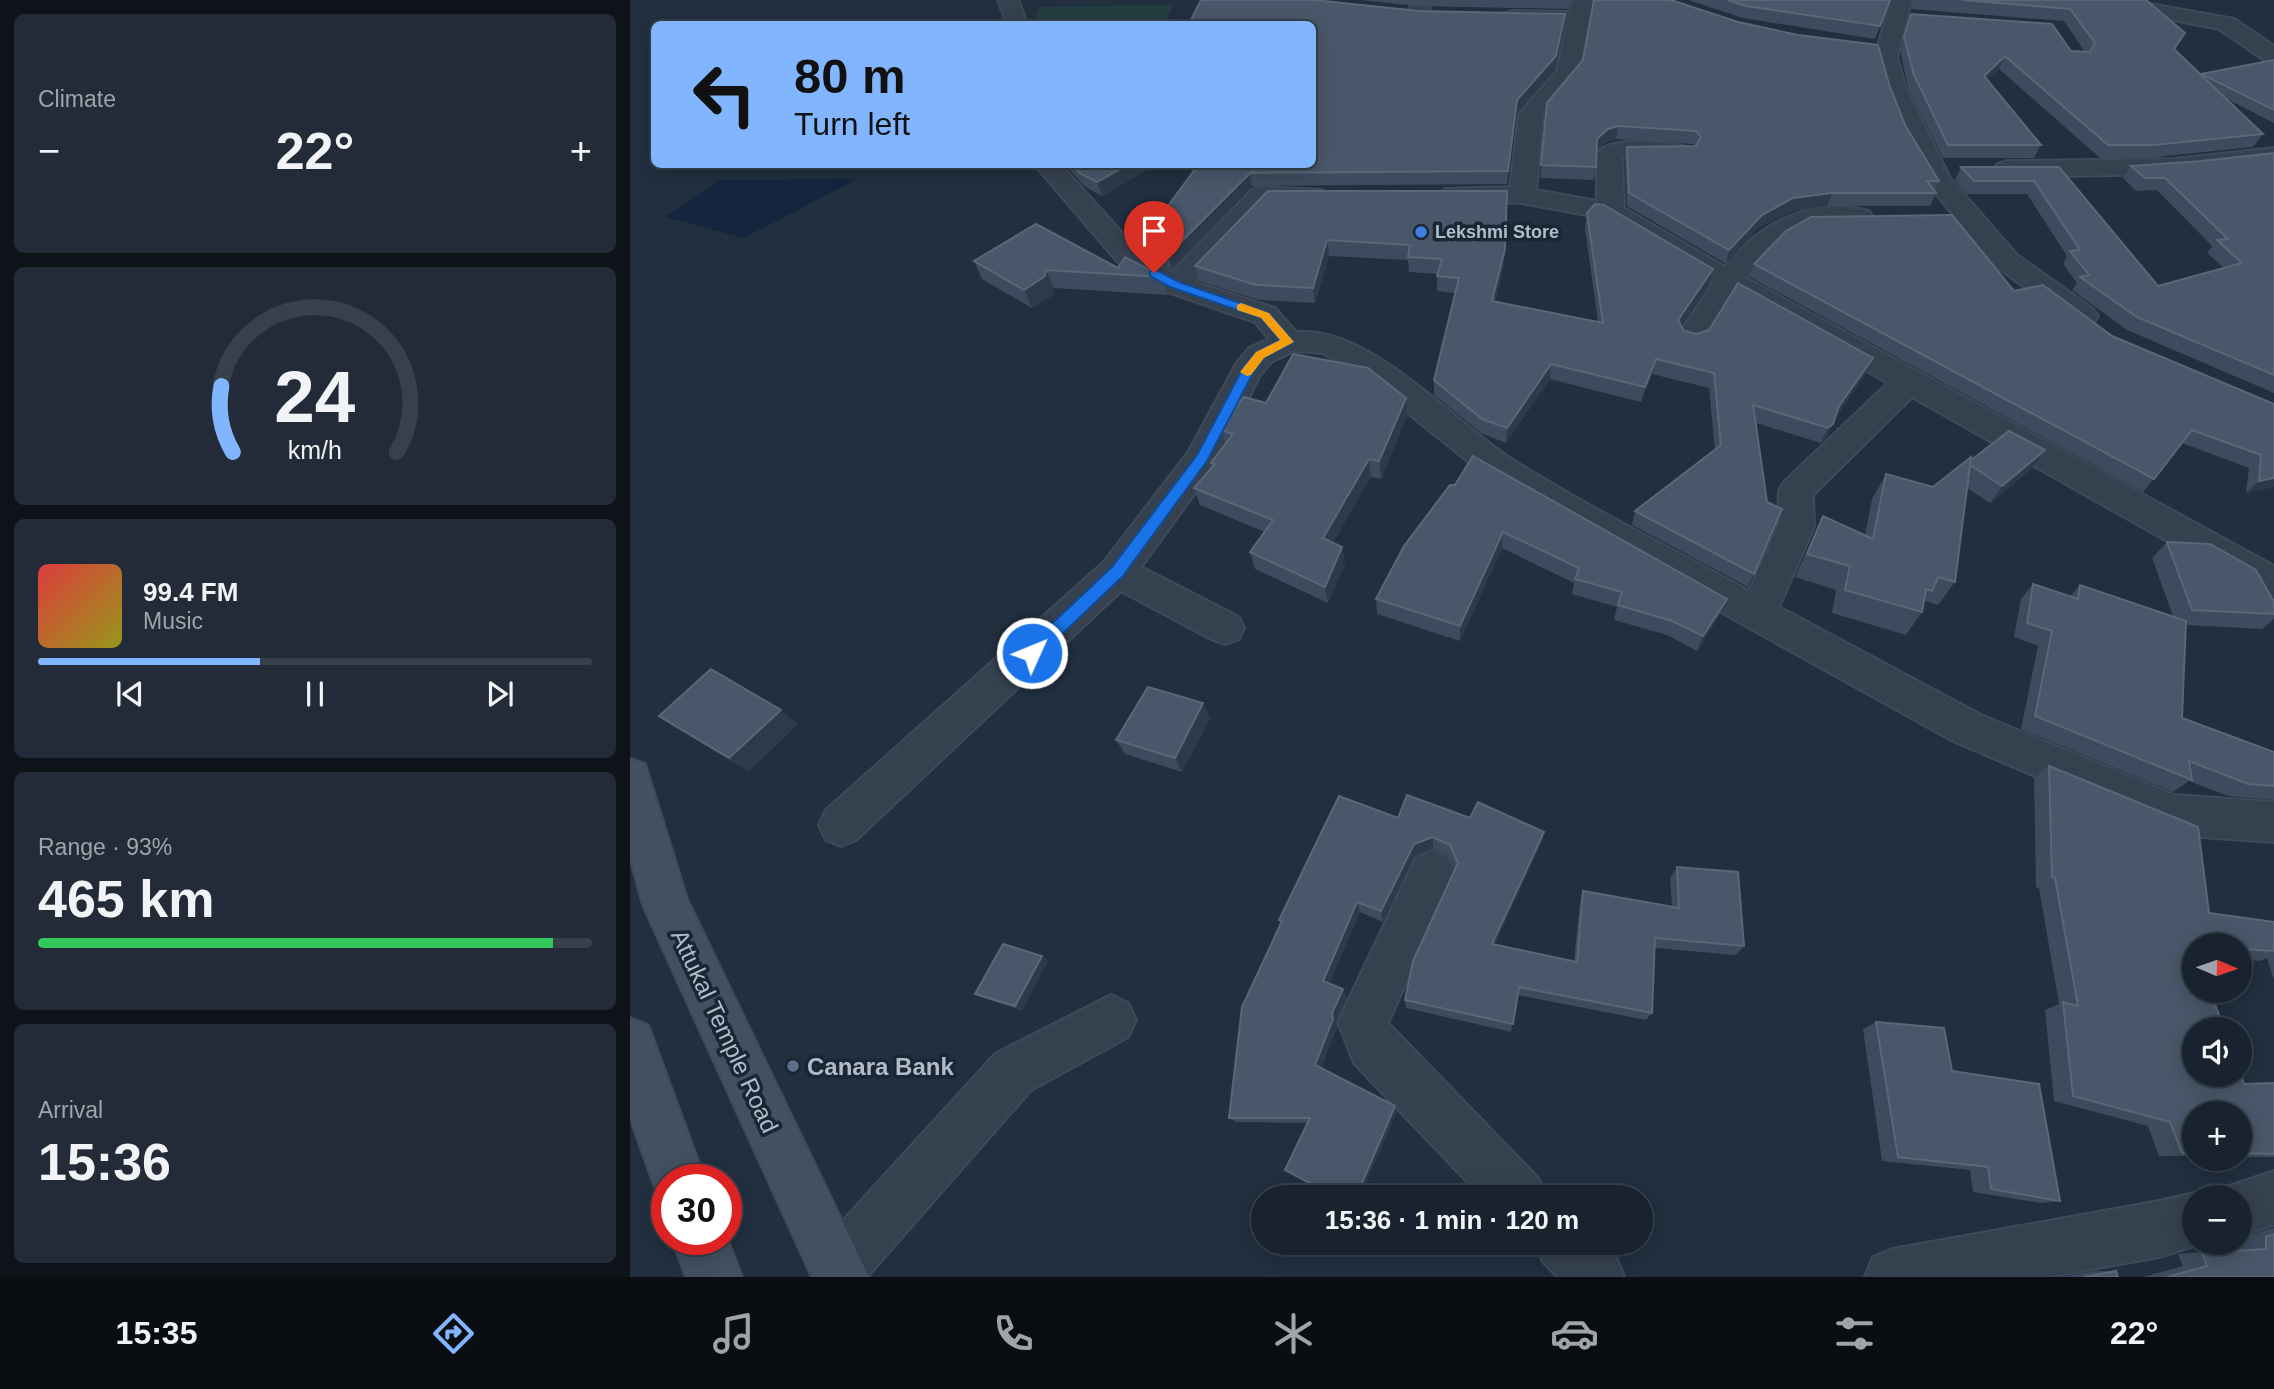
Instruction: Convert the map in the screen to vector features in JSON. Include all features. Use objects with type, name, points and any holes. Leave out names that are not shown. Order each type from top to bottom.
[{"type":"street","points":[[1008,0],[1016,21]]},
{"type":"street","points":[[2144,5],[2179,30]]},
{"type":"street","points":[[2144,5],[2226,23],[2274,56]]},
{"type":"street","points":[[1395,13],[1421,7],[1445,15]]},
{"type":"street","points":[[1498,17],[1580,9],[1568,72],[1531,114],[1522,195]]},
{"type":"street","points":[[1905,12],[1880,49],[1894,89],[1945,169],[1938,181],[2007,261],[2104,331]]},
{"type":"street","points":[[1611,212],[1609,154],[1618,149],[1684,152]]},
{"type":"street","points":[[1984,169],[2158,167],[2237,161],[2274,155]]},
{"type":"street","points":[[1050,168],[1133,262],[1175,285],[1265,316],[1288,342]]},
{"type":"street","points":[[1175,285],[1262,195],[1346,195]]},
{"type":"street","points":[[1427,195],[1522,195],[1611,212],[1909,382],[2274,584]]},
{"type":"street","points":[[1692,337],[1729,280],[1770,236],[1799,220],[1827,216],[1891,217]]},
{"type":"street","points":[[1929,217],[1968,217]]},
{"type":"street","points":[[841,825],[1117,572],[1202,458],[1247,371],[1260,355],[1288,342],[1330,344],[1370,367],[1502,470],[1966,728],[2173,815],[2274,822]]},
{"type":"street","points":[[1757,614],[1796,527],[1796,491],[1909,382]]},
{"type":"street","points":[[1117,572],[1224,628]]},
{"type":"street","name":"Attukal Temple Road","points":[[630,778],[666,905],[839,1273]]},
{"type":"street","points":[[1432,873],[1363,1022],[1372,1045],[1507,1185]]},
{"type":"street","points":[[839,1273],[1013,1072],[1111,1020]]},
{"type":"street","points":[[630,1043],[672,1164]]},
{"type":"street","points":[[2252,1204],[2274,1198]]},
{"type":"street","points":[[1893,1277],[2182,1223]]},
{"type":"street","points":[[706,1255],[714,1277]]},
{"type":"street","points":[[1575,1255],[1596,1277]]},
{"type":"green space","points":[[1173,5],[1166,21],[1032,21],[1040,7]]},
{"type":"water","points":[[857,179],[744,238],[665,217],[721,180]]},
{"type":"building","points":[[1201,0],[1314,0],[1419,11],[1565,14],[1556,56],[1517,100],[1508,171],[1250,173],[1168,255],[1142,241],[1196,168],[1316,168],[1316,21],[1190,21]]},
{"type":"building","points":[[1594,0],[1671,0],[1738,22],[1798,35],[1878,45],[1905,125],[1939,181],[1927,181],[1936,193],[1832,193],[1793,198],[1762,215],[1729,250],[1629,193],[1627,147],[1696,146],[1701,137],[1696,131],[1618,126],[1608,129],[1597,139],[1596,167],[1541,165],[1547,103],[1583,60]]},
{"type":"building","points":[[1728,0],[1890,0],[1880,26],[1746,6]]},
{"type":"building","points":[[1962,0],[2146,0],[2185,33],[2174,49],[2263,134],[2154,145],[2108,145],[2005,56],[1984,76],[2041,145],[1948,145],[1914,75],[1904,37],[1911,14],[2052,24],[2071,51],[2090,52],[2095,43],[2070,9]]},
{"type":"building","points":[[2274,60],[2274,110],[2201,74]]},
{"type":"building","points":[[2274,153],[2274,375],[2137,317],[2080,277],[2089,275],[2070,251],[2080,250],[2034,181],[1974,181],[1961,167],[2059,167],[2158,286],[2242,263],[2217,240],[2228,239],[2165,178],[2145,178],[2131,166]]},
{"type":"building","points":[[1075,168],[1122,168],[1097,182],[1079,173]]},
{"type":"building","points":[[1268,191],[1507,191],[1505,249],[1492,301],[1603,323],[1587,213],[1595,204],[1604,205],[1713,269],[1678,320],[1684,331],[1697,334],[1709,330],[1738,283],[1873,358],[1839,406],[1833,424],[1828,428],[1753,405],[1767,502],[1782,509],[1754,574],[1635,511],[1721,445],[1714,373],[1656,359],[1645,387],[1551,364],[1507,428],[1482,419],[1434,380],[1459,278],[1437,276],[1442,259],[1408,257],[1410,245],[1327,240],[1313,288],[1256,285],[1195,266]]},
{"type":"building","points":[[1952,215],[2014,291],[2043,285],[2112,336],[2274,404],[2274,478],[2259,481],[2261,455],[2192,430],[2154,479],[1754,264],[1786,231],[1811,217]]},
{"type":"building","points":[[1036,224],[1118,268],[1125,257],[1163,277],[1046,270],[1045,276],[1024,290],[974,261]]},
{"type":"building","points":[[1293,354],[1368,368],[1406,398],[1379,461],[1369,459],[1323,538],[1342,547],[1325,587],[1250,552],[1273,520],[1194,488],[1215,464],[1211,463],[1233,434],[1222,430],[1230,414],[1244,397],[1266,403]]},
{"type":"building","points":[[2009,431],[2045,450],[2002,486],[1970,465],[1970,461]]},
{"type":"building","points":[[1473,456],[1727,599],[1703,636],[1672,621],[1618,605],[1622,592],[1575,579],[1579,568],[1503,532],[1460,626],[1376,599],[1404,546],[1450,485],[1455,485]]},
{"type":"building","points":[[1971,457],[1955,582],[1938,577],[1932,591],[1926,589],[1922,612],[1845,590],[1850,566],[1807,554],[1823,516],[1873,539],[1886,474],[1933,487]]},
{"type":"building","points":[[2167,542],[2210,544],[2256,570],[2274,602],[2274,614],[2192,610]]},
{"type":"building","points":[[2033,584],[2078,599],[2080,585],[2186,621],[2182,718],[2274,752],[2274,786],[2248,784],[2189,761],[2192,780],[2035,716],[2052,631],[2027,623]]},
{"type":"building","points":[[711,669],[781,710],[729,758],[659,716]]},
{"type":"building","points":[[1148,687],[1203,703],[1175,758],[1116,740]]},
{"type":"building","points":[[2049,766],[2198,827],[2209,913],[2274,922],[2274,951],[2252,950],[2252,933],[2182,933],[2182,1003],[2215,1003],[2220,1017],[2182,1017],[2182,1087],[2252,1087],[2252,1084],[2274,1083],[2274,1154],[2252,1153],[2252,1101],[2182,1101],[2182,1153],[2170,1122],[2073,1096],[2063,1002],[2078,1006],[2055,878],[2052,877]]},
{"type":"building","points":[[1407,795],[1470,818],[1478,802],[1544,832],[1492,944],[1577,962],[1583,891],[1679,908],[1677,867],[1738,872],[1744,946],[1655,938],[1652,1013],[1519,987],[1513,1024],[1405,1000],[1413,961],[1458,863],[1450,845],[1433,837],[1414,844],[1381,911],[1357,902],[1323,981],[1343,989],[1315,1065],[1395,1106],[1361,1185],[1313,1185],[1285,1170],[1310,1118],[1229,1118],[1242,1007],[1282,921],[1279,920],[1339,796],[1398,818]]},
{"type":"building","points":[[1003,944],[1042,956],[1015,1006],[975,994]]},
{"type":"building","points":[[1876,1022],[1944,1028],[1952,1071],[2039,1084],[2060,1201],[1991,1189],[1988,1167],[1898,1157]]},
{"type":"building","points":[[2274,1234],[2274,1277],[2167,1277],[2207,1266],[2203,1255],[2252,1255],[2252,1250],[2266,1249],[2266,1237]]},
{"type":"building","points":[[2116,1271],[2118,1277],[2084,1277]]},
{"type":"slow traffic","points":[[1241,307],[1265,316],[1279,328],[1288,342],[1260,355],[1247,372]]},
{"type":"place","name":"Lekshmi Store","points":[[1421,232]]},
{"type":"place","name":"Canara Bank","points":[[793,1066]]},
{"type":"route","points":[[1032,653],[1117,572],[1202,458],[1247,371],[1260,355],[1288,342],[1279,328],[1265,316],[1175,285],[1154,273]]}]
